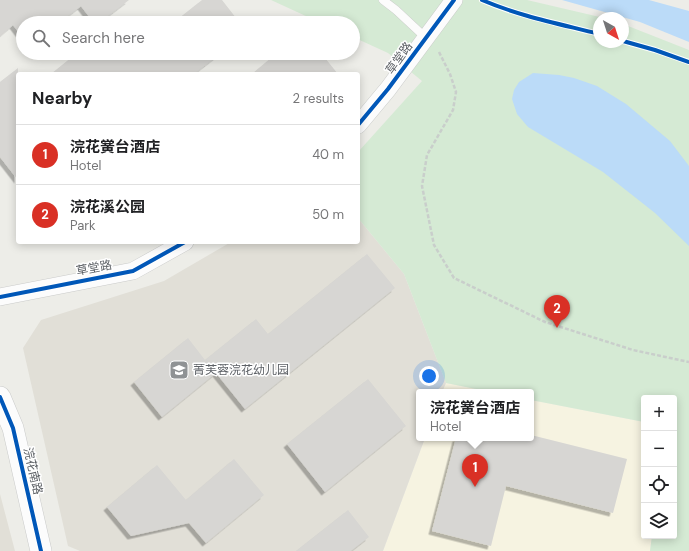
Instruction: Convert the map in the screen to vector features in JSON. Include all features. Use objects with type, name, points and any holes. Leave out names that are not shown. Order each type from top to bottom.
[{"type":"street","name":"草堂路","points":[[360,123],[388,89],[454,0]]},
{"type":"street","name":"草堂路","points":[[0,297],[133,271],[181,244]]},
{"type":"street","name":"浣花南路","points":[[0,397],[13,428],[41,551]]},
{"type":"lane","points":[[383,0],[426,38]]},
{"type":"path","points":[[482,0],[496,6],[536,18],[593,32]]},
{"type":"path","points":[[426,38],[438,49],[450,74],[456,92],[453,110],[427,155],[422,186],[434,245],[454,278],[545,322],[633,350],[689,362]]},
{"type":"path","points":[[629,43],[689,62]]},
{"type":"shaded area","points":[[360,220],[404,274],[446,383],[443,389],[416,389],[416,441],[424,441],[383,551],[80,551],[68,546],[23,348],[41,320],[164,281],[228,244],[360,244]]},
{"type":"shaded area","points":[[446,383],[476,389],[443,389]]},
{"type":"shaded area","points":[[534,401],[641,421],[641,539],[652,539],[650,551],[383,551],[424,441],[534,441]]},
{"type":"shaded area","points":[[0,494],[15,551],[0,551]]},
{"type":"green space","points":[[271,0],[527,0],[593,15],[593,48],[629,48],[629,26],[689,50],[689,551],[650,551],[652,539],[677,539],[677,395],[641,395],[641,421],[534,401],[534,389],[476,389],[446,383],[404,274],[360,220],[360,150],[422,81],[388,53],[360,40],[360,16],[306,16]]},
{"type":"water","points":[[562,0],[649,0],[689,11],[689,42],[629,19],[629,12],[605,12]]},
{"type":"water","points":[[533,73],[574,78],[597,86],[626,104],[670,141],[689,166],[689,246],[655,213],[603,172],[528,127],[517,114],[512,99],[514,90],[519,82]]},
{"type":"building","points":[[0,0],[129,0],[108,16],[89,16],[81,6],[68,16],[16,16],[16,29],[13,25],[0,36]]},
{"type":"building","points":[[202,0],[222,0],[235,16],[182,16]]},
{"type":"building","points":[[68,60],[212,60],[197,72],[53,72]]},
{"type":"building","points":[[269,60],[327,60],[336,72],[254,72]]},
{"type":"building","points":[[18,68],[18,72],[16,72],[16,177],[0,157],[0,82]]},
{"type":"building","points":[[367,254],[395,288],[245,409],[216,373],[162,417],[134,382],[188,338],[205,360],[256,319],[268,334]]},
{"type":"building","points":[[368,379],[406,426],[325,492],[287,444]]},
{"type":"building","points":[[534,436],[627,459],[613,513],[506,486],[491,546],[432,531],[455,441],[534,441]]},
{"type":"building","points":[[234,459],[264,495],[206,543],[189,523],[131,536],[107,507],[157,465],[186,500]]},
{"type":"building","points":[[348,510],[369,537],[351,551],[296,551]]},
{"type":"cycle path","points":[[360,123],[388,89],[454,0]]},
{"type":"cycle path","points":[[482,0],[525,15],[593,32]]},
{"type":"cycle path","points":[[629,43],[689,62]]},
{"type":"cycle path","points":[[0,297],[133,271],[181,244]]},
{"type":"cycle path","points":[[0,397],[13,428],[41,551]]},
{"type":"place","name":"浣花溪公园","points":[[557,328]]},
{"type":"place","name":"菁芙蓉浣花幼儿园","points":[[179,370]]},
{"type":"place","name":"浣花黉台酒店","points":[[475,487]]}]
